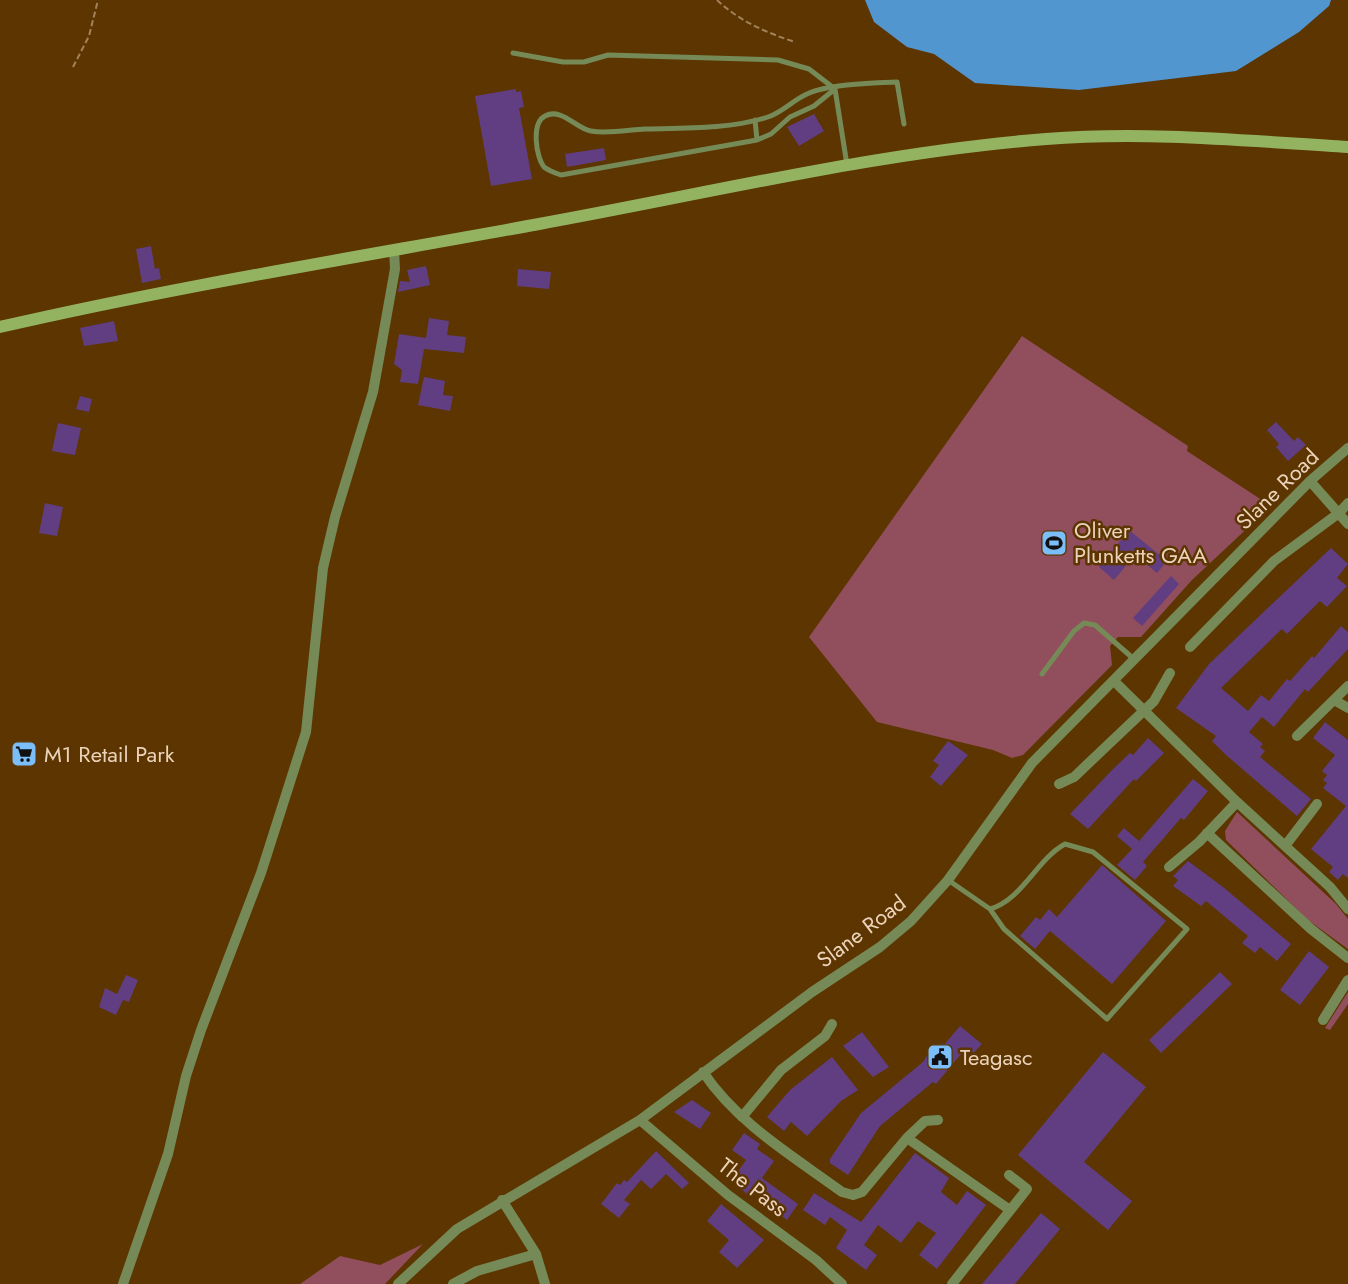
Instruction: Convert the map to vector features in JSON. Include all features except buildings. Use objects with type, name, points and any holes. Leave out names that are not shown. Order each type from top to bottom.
[{"type":"main road","points":[[0,327],[394,250],[847,167],[1048,139],[1184,138],[1348,147]]},
{"type":"street","points":[[123,1284],[168,1154],[186,1076],[201,1030],[261,873],[306,732],[323,568],[335,517],[372,392],[395,269],[394,250]]},
{"type":"street","name":"Slane Road","points":[[398,1284],[457,1229],[502,1200],[640,1120],[812,992],[880,947],[911,921],[948,880],[1020,776],[1310,481],[1348,448]]},
{"type":"street","points":[[1310,481],[1348,524]]},
{"type":"street","points":[[1190,647],[1274,561],[1339,513],[1348,502]]},
{"type":"street","points":[[1059,784],[1074,777],[1154,701],[1170,673]]},
{"type":"street","points":[[1114,681],[1237,802],[1330,887],[1348,909]]},
{"type":"street","points":[[1297,736],[1348,686]]},
{"type":"street","points":[[1334,700],[1348,708]]},
{"type":"street","points":[[1168,867],[1207,833],[1237,802]]},
{"type":"street","points":[[1285,846],[1317,804]]},
{"type":"street","points":[[1207,833],[1311,929],[1348,958]]},
{"type":"street","points":[[1323,1020],[1348,980]]},
{"type":"street","points":[[742,1117],[781,1070],[825,1036],[832,1024]]},
{"type":"street","points":[[703,1072],[721,1097],[772,1143],[842,1192],[853,1195],[862,1192],[872,1182],[907,1138],[925,1121],[938,1120]]},
{"type":"street","name":"The Pass","points":[[640,1120],[728,1195],[816,1260],[842,1284]]},
{"type":"street","points":[[907,1138],[1010,1210]]},
{"type":"street","points":[[952,1284],[1027,1190],[1009,1175]]},
{"type":"street","points":[[502,1200],[536,1254],[545,1284]]},
{"type":"street","points":[[453,1284],[477,1271],[536,1254]]},
{"type":"lane","points":[[513,53],[563,62],[584,62],[608,55],[777,60],[809,69],[835,88],[847,167]]},
{"type":"lane","points":[[835,88],[814,106],[790,117],[771,134],[757,140],[561,175],[545,167],[540,159],[536,136],[538,123],[544,116],[556,114],[589,131],[694,128],[755,120],[785,109],[807,93],[835,88],[897,82],[904,124]]},
{"type":"lane","points":[[755,120],[757,140]]},
{"type":"lane","points":[[1042,674],[1074,631],[1084,623],[1095,625],[1135,660]]},
{"type":"lane","points":[[948,880],[990,909],[1004,929],[1107,1019],[1187,929],[1093,852],[1065,844],[1052,851],[1012,896],[1000,906],[990,909]]},
{"type":"path","points":[[73,67],[89,36],[98,0]]},
{"type":"path","points":[[717,0],[753,25],[772,35],[795,42]]},
{"type":"shaded area","name":"Oliver Plunketts GAA","points":[[1022,336],[1188,446],[1187,451],[1271,506],[1192,580],[1141,637],[1118,637],[1110,646],[1112,665],[1023,755],[1012,758],[993,750],[877,722],[809,637]]},
{"type":"shaded area","points":[[1237,812],[1336,904],[1348,919],[1348,949],[1308,920],[1226,840],[1225,831]]},
{"type":"shaded area","points":[[1348,992],[1348,1004],[1330,1030],[1325,1028]]},
{"type":"shaded area","points":[[423,1244],[385,1284],[300,1284],[340,1256],[380,1265]]},
{"type":"water","points":[[865,0],[1331,0],[1329,6],[1299,32],[1236,71],[1079,90],[975,83],[934,54],[907,47],[874,22]]},
{"type":"place","name":"Oliver Plunketts GAA","points":[[1054,543]]},
{"type":"place","name":"M1 Retail Park","points":[[24,754]]},
{"type":"place","name":"Teagasc","points":[[940,1057]]}]
